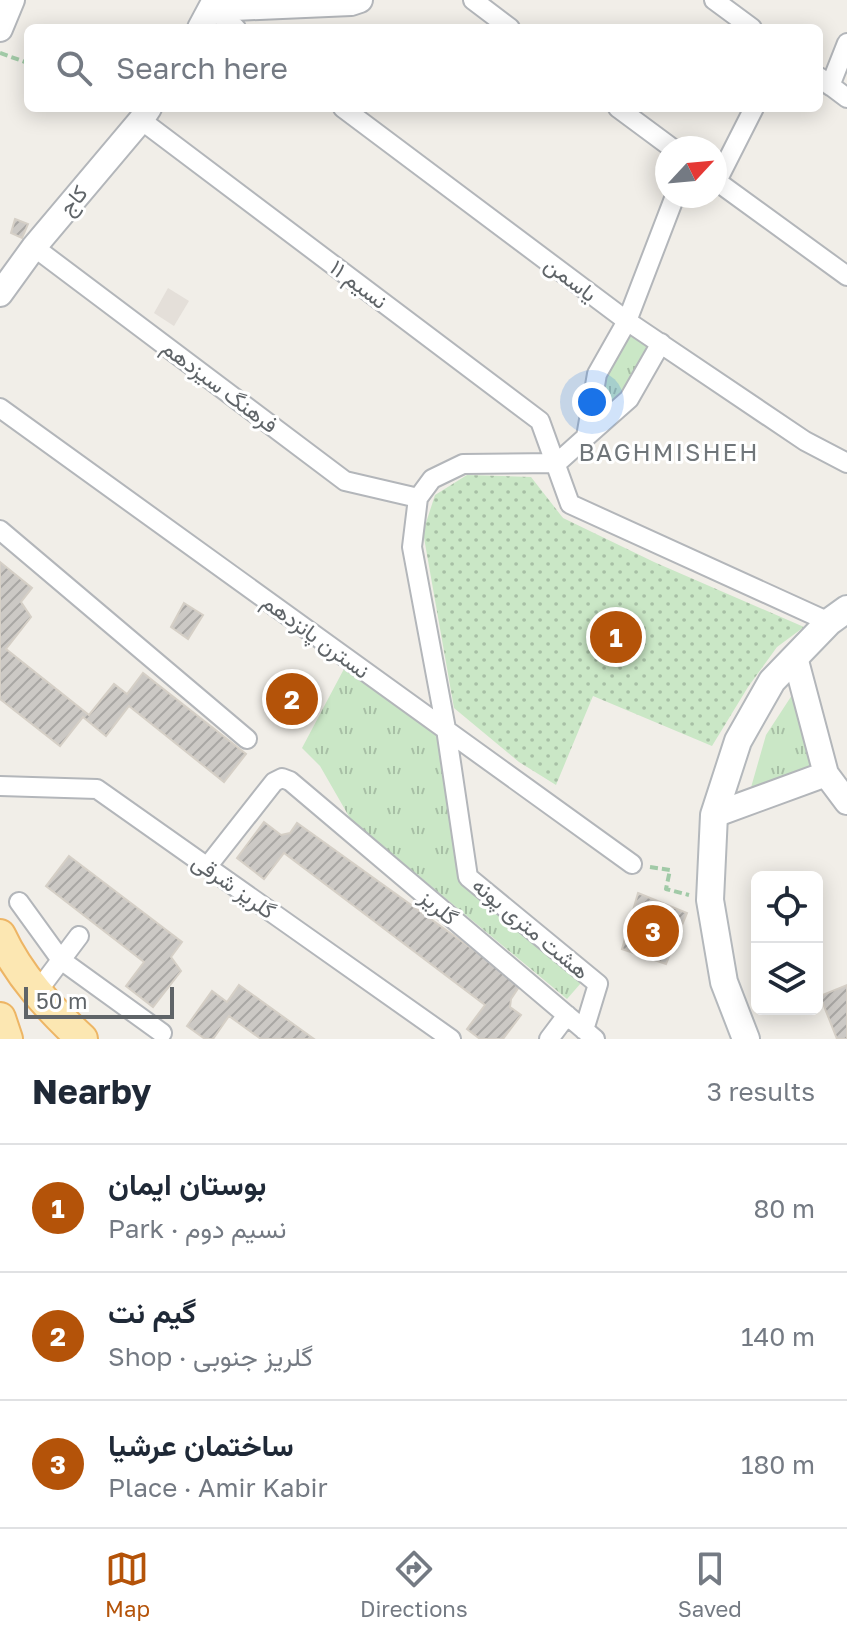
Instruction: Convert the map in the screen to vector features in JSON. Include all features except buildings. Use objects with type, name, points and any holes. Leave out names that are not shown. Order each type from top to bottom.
[{"type":"main road","points":[[746,1039],[724,982],[710,900],[714,815],[738,741],[772,681],[838,616]]},
{"type":"main road","points":[[0,935],[11,959],[49,1008],[82,1039]]},
{"type":"main road","points":[[0,1018],[7,1039]]},
{"type":"street","points":[[0,29],[12,0]]},
{"type":"street","points":[[209,12],[360,0]]},
{"type":"street","points":[[473,0],[505,24]]},
{"type":"street","points":[[714,0],[747,24]]},
{"type":"street","points":[[209,12],[229,24]]},
{"type":"street","points":[[847,43],[825,82],[847,98]]},
{"type":"street","name":"یاسمن","points":[[348,112],[627,321],[805,441],[847,463]]},
{"type":"street","points":[[623,112],[656,136]]},
{"type":"street","points":[[727,160],[752,112]]},
{"type":"street","name":"کاج","points":[[0,294],[34,247],[145,114]]},
{"type":"street","name":"نسیم ۱۱","points":[[145,114],[540,421],[570,504],[838,616]]},
{"type":"street","points":[[727,189],[847,276]]},
{"type":"street","points":[[586,437],[597,374],[627,321],[670,208]]},
{"type":"street","name":"فرهنگ سیزدهم","points":[[34,247],[345,481],[418,498]]},
{"type":"street","points":[[446,729],[412,547],[418,498],[432,479],[463,464],[557,463],[629,399],[661,343]]},
{"type":"street","name":"نسترن پانزدهم","points":[[0,408],[632,864]]},
{"type":"street","points":[[0,530],[247,739]]},
{"type":"street","points":[[795,657],[826,774],[847,802]]},
{"type":"street","name":"هشت متری پونه","points":[[446,729],[468,877],[598,984],[589,1034]]},
{"type":"street","points":[[714,815],[826,774]]},
{"type":"street","name":"گلریز","points":[[207,867],[274,782],[282,778],[290,781],[589,1034]]},
{"type":"street","name":"گلریز شرقی","points":[[0,786],[97,789],[451,1039]]},
{"type":"street","points":[[19,902],[61,960],[162,1033]]},
{"type":"street","points":[[37,992],[79,936]]},
{"type":"street","points":[[549,1039],[567,1015]]},
{"type":"path","points":[[0,53],[24,62]]},
{"type":"path","points":[[632,864],[670,870],[666,889],[710,900]]},
{"type":"shaded area","points":[[168,288],[189,301],[174,326],[154,313]]},
{"type":"green space","points":[[629,328],[653,344],[628,392],[593,420],[602,377]]},
{"type":"green space","points":[[467,475],[531,477],[563,518],[654,562],[804,627],[777,647],[712,746],[593,696],[556,785],[519,762],[454,708],[423,532],[435,495]]},
{"type":"green space","points":[[345,667],[436,733],[463,886],[581,983],[567,999],[351,820],[320,766],[302,748]]},
{"type":"green space","points":[[794,692],[817,770],[750,791],[766,735]]},
{"type":"place","name":"بوستان ایمان","points":[[616,637]]},
{"type":"place","name":"گیم نت","points":[[292,699]]},
{"type":"place","name":"ساختمان عرشیا","points":[[653,931]]},
{"type":"district","name":"BAGHMISHEH","points":[[669,453]]}]
